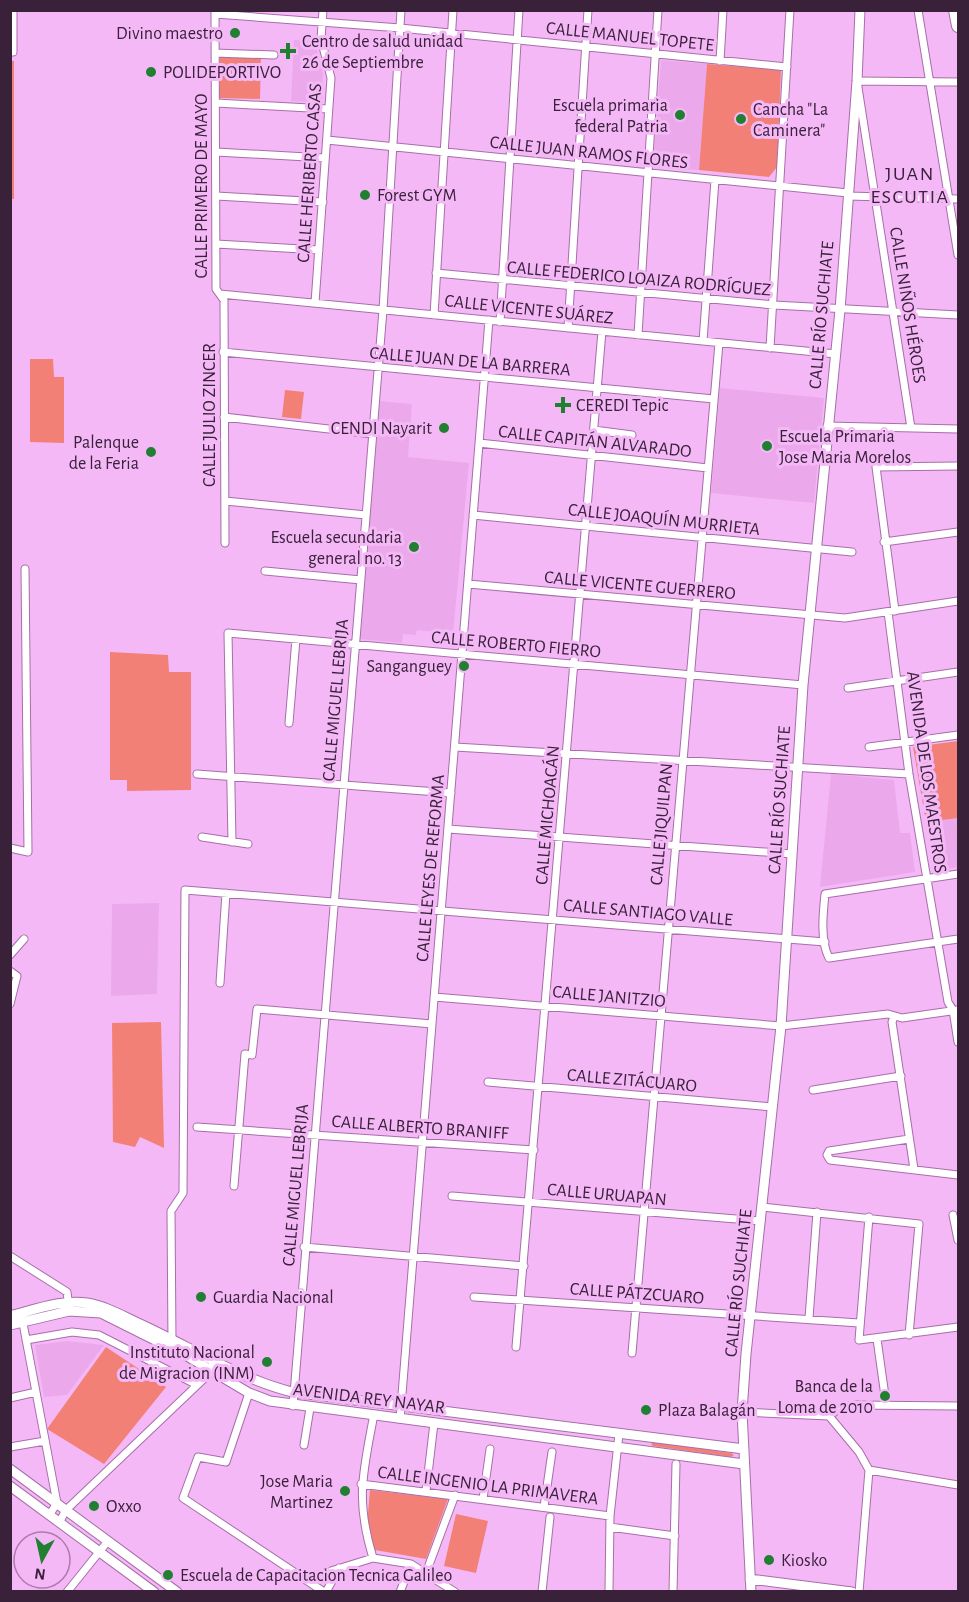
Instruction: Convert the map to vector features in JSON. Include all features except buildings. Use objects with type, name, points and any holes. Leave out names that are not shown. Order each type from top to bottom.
[{"type":"highway","points":[[955,10],[958,26]]},
{"type":"main road","name":"CALLE RÍO SUCHIATE","points":[[751,1592],[742,1412],[750,1314],[781,1026],[803,685],[840,310],[860,10]]},
{"type":"main road","name":"AVENIDA REY NAYAR","points":[[10,1325],[22,1318],[86,1303],[105,1308],[172,1343],[253,1380],[292,1392],[744,1449]]},
{"type":"main road","name":"AVENIDA REY NAYAR","points":[[10,1316],[22,1318]]},
{"type":"main road","name":"AVENIDA REY NAYAR","points":[[172,1343],[211,1372],[249,1393],[293,1406],[374,1414],[744,1464]]},
{"type":"main road","points":[[648,1452],[650,1438]]},
{"type":"main road","points":[[10,1470],[177,1592]]},
{"type":"main road","points":[[10,1486],[153,1591]]},
{"type":"main road","points":[[750,1579],[852,1592]]},
{"type":"street","points":[[12,52],[13,10]]},
{"type":"street","name":"CALLE HERIBERTO CASAS","points":[[315,303],[331,78],[321,39],[323,10]]},
{"type":"street","name":"CALLE MIGUEL LEBRIJA","points":[[293,1406],[292,1392],[304,1247],[379,367],[400,10]]},
{"type":"street","points":[[434,315],[453,10]]},
{"type":"street","points":[[500,321],[519,10]]},
{"type":"street","points":[[568,328],[588,10]]},
{"type":"street","points":[[639,335],[658,10]]},
{"type":"street","points":[[720,60],[723,10]]},
{"type":"street","points":[[770,348],[790,10]]},
{"type":"street","points":[[918,10],[958,255]]},
{"type":"street","name":"CALLE MANUEL TOPETE","points":[[215,12],[258,13],[787,67]]},
{"type":"street","name":"CALLE PRIMERO DE MAYO","points":[[215,12],[218,292]]},
{"type":"street","points":[[215,53],[274,56]]},
{"type":"street","points":[[857,81],[958,81]]},
{"type":"street","name":"CALLE NIÑOS HÉROES","points":[[857,81],[911,428]]},
{"type":"street","points":[[216,103],[328,109]]},
{"type":"street","name":"CALLE JUAN RAMOS FLORES","points":[[327,140],[848,194],[958,199]]},
{"type":"street","points":[[216,152],[325,158]]},
{"type":"street","points":[[703,341],[715,180]]},
{"type":"street","points":[[216,196],[323,202]]},
{"type":"street","points":[[216,244],[319,250]]},
{"type":"street","name":"CALLE FEDERICO LOAIZA RODRÍGUEZ","points":[[436,273],[774,305],[958,315]]},
{"type":"street","name":"CALLE VICENTE SUÁREZ","points":[[218,292],[836,354]]},
{"type":"street","name":"CALLE JULIO ZINCER","points":[[218,292],[224,300],[225,543]]},
{"type":"street","name":"CALLE LEYES DE REFORMA","points":[[400,1419],[489,320]]},
{"type":"street","name":"CALLE MICHOACÁN","points":[[516,1347],[602,331]]},
{"type":"street","name":"CALLE JIQUILPAN","points":[[632,1353],[719,343]]},
{"type":"street","name":"CALLE JUAN DE LA BARRERA","points":[[223,352],[714,399]]},
{"type":"street","points":[[224,417],[373,434]]},
{"type":"street","points":[[827,426],[958,429]]},
{"type":"street","points":[[594,430],[632,435]]},
{"type":"street","name":"CALLE CAPITÁN ALVARADO","points":[[479,443],[708,468]]},
{"type":"street","name":"AVENIDA DE LOS MAESTROS","points":[[958,466],[876,467],[909,774],[948,1002],[956,1010],[958,1042]]},
{"type":"street","points":[[225,501],[366,515]]},
{"type":"street","name":"CALLE JOAQUÍN MURRIETA","points":[[473,515],[852,552]]},
{"type":"street","points":[[884,542],[958,532]]},
{"type":"street","points":[[10,848],[28,852],[25,568]]},
{"type":"street","points":[[265,571],[361,580]]},
{"type":"street","name":"CALLE VICENTE GUERRERO","points":[[468,584],[845,618],[958,601]]},
{"type":"street","name":"CALLE ROBERTO FIERRO","points":[[231,776],[228,633],[803,685]]},
{"type":"street","points":[[290,723],[296,639]]},
{"type":"street","points":[[848,688],[958,672]]},
{"type":"street","points":[[869,747],[958,735]]},
{"type":"street","points":[[455,747],[909,774]]},
{"type":"street","points":[[197,774],[451,793]]},
{"type":"street","points":[[231,776],[232,842]]},
{"type":"street","points":[[448,829],[792,854]]},
{"type":"street","points":[[202,837],[248,844]]},
{"type":"street","points":[[958,874],[825,894],[825,942],[827,955],[834,959],[958,939]]},
{"type":"street","name":"CALLE SANTIAGO VALLE","points":[[172,1343],[171,1211],[183,1193],[185,890],[825,942]]},
{"type":"street","points":[[220,982],[226,893]]},
{"type":"street","points":[[10,955],[24,939]]},
{"type":"street","points":[[10,1004],[14,973]]},
{"type":"street","name":"CALLE JANITZIO","points":[[434,997],[781,1026],[888,1014],[894,1017],[956,1010]]},
{"type":"street","points":[[234,1186],[245,1054],[252,1055],[256,1009],[432,1024]]},
{"type":"street","points":[[894,1017],[892,1022],[914,1169]]},
{"type":"street","points":[[813,1090],[901,1076]]},
{"type":"street","name":"CALLE ZITÁCUARO","points":[[488,1082],[772,1107]]},
{"type":"street","name":"CALLE ALBERTO BRANIFF","points":[[196,1127],[534,1149]]},
{"type":"street","points":[[909,1139],[829,1151],[827,1155],[831,1161],[958,1175]]},
{"type":"street","name":"CALLE URUAPAN","points":[[452,1196],[761,1221]]},
{"type":"street","points":[[762,1207],[919,1224],[909,1335]]},
{"type":"street","points":[[809,1318],[817,1212]]},
{"type":"street","points":[[953,1215],[958,1240]]},
{"type":"street","points":[[868,1217],[859,1341],[958,1327]]},
{"type":"street","points":[[304,1247],[524,1266]]},
{"type":"street","points":[[10,1256],[66,1292],[69,1307]]},
{"type":"street","name":"CALLE PÁTZCUARO","points":[[474,1297],[859,1323]]},
{"type":"street","points":[[22,1318],[57,1503],[50,1514]]},
{"type":"street","points":[[26,1340],[72,1332],[99,1335],[197,1385]]},
{"type":"street","points":[[877,1339],[885,1396]]},
{"type":"street","points":[[60,1521],[66,1510],[211,1372],[213,1360]]},
{"type":"street","points":[[10,1398],[36,1392]]},
{"type":"street","points":[[249,1393],[226,1462],[198,1457],[183,1498],[325,1592],[339,1568]]},
{"type":"street","points":[[742,1412],[829,1416],[840,1408],[855,1405],[958,1406]]},
{"type":"street","points":[[304,1445],[310,1408]]},
{"type":"street","points":[[373,1558],[363,1523],[361,1484],[374,1414]]},
{"type":"street","points":[[829,1416],[859,1452],[869,1470],[859,1592]]},
{"type":"street","points":[[426,1491],[434,1423]]},
{"type":"street","points":[[609,1592],[610,1516],[619,1434]]},
{"type":"street","points":[[10,1447],[45,1441]]},
{"type":"street","points":[[483,1499],[490,1449]]},
{"type":"street","points":[[544,1507],[552,1452]]},
{"type":"street","points":[[673,1592],[676,1464]]},
{"type":"street","points":[[869,1470],[958,1485]]},
{"type":"street","name":"CALLE INGENIO LA PRIMAVERA","points":[[361,1484],[610,1516]]},
{"type":"street","points":[[426,1573],[455,1495]]},
{"type":"street","points":[[542,1592],[550,1517]]},
{"type":"street","points":[[610,1527],[675,1536]]},
{"type":"street","points":[[67,1592],[108,1541]]},
{"type":"street","points":[[305,1579],[373,1558],[411,1563],[455,1592]]},
{"type":"street","points":[[400,1592],[411,1563]]},
{"type":"shaded area","points":[[294,40],[315,41],[323,74],[322,103],[291,101]]},
{"type":"shaded area","points":[[220,54],[261,56],[260,99],[219,98]]},
{"type":"shaded area","name":"Escuela primaria federal Patria","points":[[661,60],[707,64],[699,170],[653,167]]},
{"type":"shaded area","points":[[10,61],[14,61],[14,199],[11,199]]},
{"type":"shaded area","name":"Cancha \"La Caminera\"","points":[[707,64],[781,70],[777,167],[769,177],[699,170]]},
{"type":"shaded area","points":[[30,359],[53,359],[54,377],[64,377],[64,443],[30,442]]},
{"type":"shaded area","name":"Escuela Primaria Jose Maria Morelos","points":[[720,388],[824,398],[814,503],[711,493]]},
{"type":"shaded area","points":[[285,390],[304,392],[301,419],[282,417]]},
{"type":"shaded area","name":"Escuela secundaria general no. 13","points":[[380,401],[412,404],[408,457],[469,463],[453,634],[417,630],[416,635],[403,634],[402,643],[359,639]]},
{"type":"shaded area","points":[[110,652],[168,655],[169,672],[191,672],[191,790],[127,791],[127,780],[110,780]]},
{"type":"shaded area","points":[[958,741],[958,818],[926,822],[913,747]]},
{"type":"shaded area","points":[[831,774],[894,780],[900,833],[910,833],[915,872],[820,887]]},
{"type":"shaded area","points":[[958,818],[958,867],[937,870],[930,821]]},
{"type":"shaded area","points":[[159,903],[157,994],[111,996],[112,904]]},
{"type":"shaded area","points":[[161,1022],[164,1148],[140,1137],[135,1147],[113,1142],[112,1023]]},
{"type":"shaded area","points":[[67,1341],[104,1345],[67,1395],[44,1397],[35,1345]]},
{"type":"shaded area","points":[[106,1347],[166,1387],[104,1464],[47,1429]]},
{"type":"shaded area","points":[[654,1442],[734,1455],[731,1457],[653,1446],[651,1444]]},
{"type":"shaded area","points":[[370,1490],[448,1499],[426,1559],[375,1550],[367,1524]]},
{"type":"shaded area","points":[[456,1514],[488,1521],[476,1573],[444,1566]]},
{"type":"place","name":"Divino maestro","points":[[235,33]]},
{"type":"place","name":"Centro de salud unidad 26 de Septiembre","points":[[288,51]]},
{"type":"place","name":"POLIDEPORTIVO","points":[[151,72]]},
{"type":"place","name":"Escuela primaria federal Patria","points":[[680,115]]},
{"type":"place","name":"Cancha \"La Caminera\"","points":[[741,119]]},
{"type":"place","name":"Forest GYM","points":[[365,195]]},
{"type":"place","name":"CEREDI Tepic","points":[[563,405]]},
{"type":"place","name":"CENDI Nayarit","points":[[444,428]]},
{"type":"place","name":"Escuela Primaria Jose Maria Morelos","points":[[767,446]]},
{"type":"place","name":"Palenque de la Feria","points":[[151,452]]},
{"type":"place","name":"Escuela secundaria general no. 13","points":[[414,547]]},
{"type":"place","name":"Sanganguey","points":[[464,666]]},
{"type":"place","name":"Guardia Nacional","points":[[201,1297]]},
{"type":"place","name":"Instituto Nacional de Migracion (INM)","points":[[267,1362]]},
{"type":"place","name":"Banca de la Loma de 2010","points":[[885,1396]]},
{"type":"place","name":"Plaza Balagán","points":[[646,1410]]},
{"type":"place","name":"Jose Maria Martinez","points":[[345,1491]]},
{"type":"place","name":"Oxxo","points":[[94,1506]]},
{"type":"place","name":"Kiosko","points":[[769,1560]]},
{"type":"place","name":"Escuela de Capacitacion Tecnica Galileo","points":[[168,1575]]},
{"type":"district","name":"JUAN ESCUTIA","points":[[910,184]]}]
